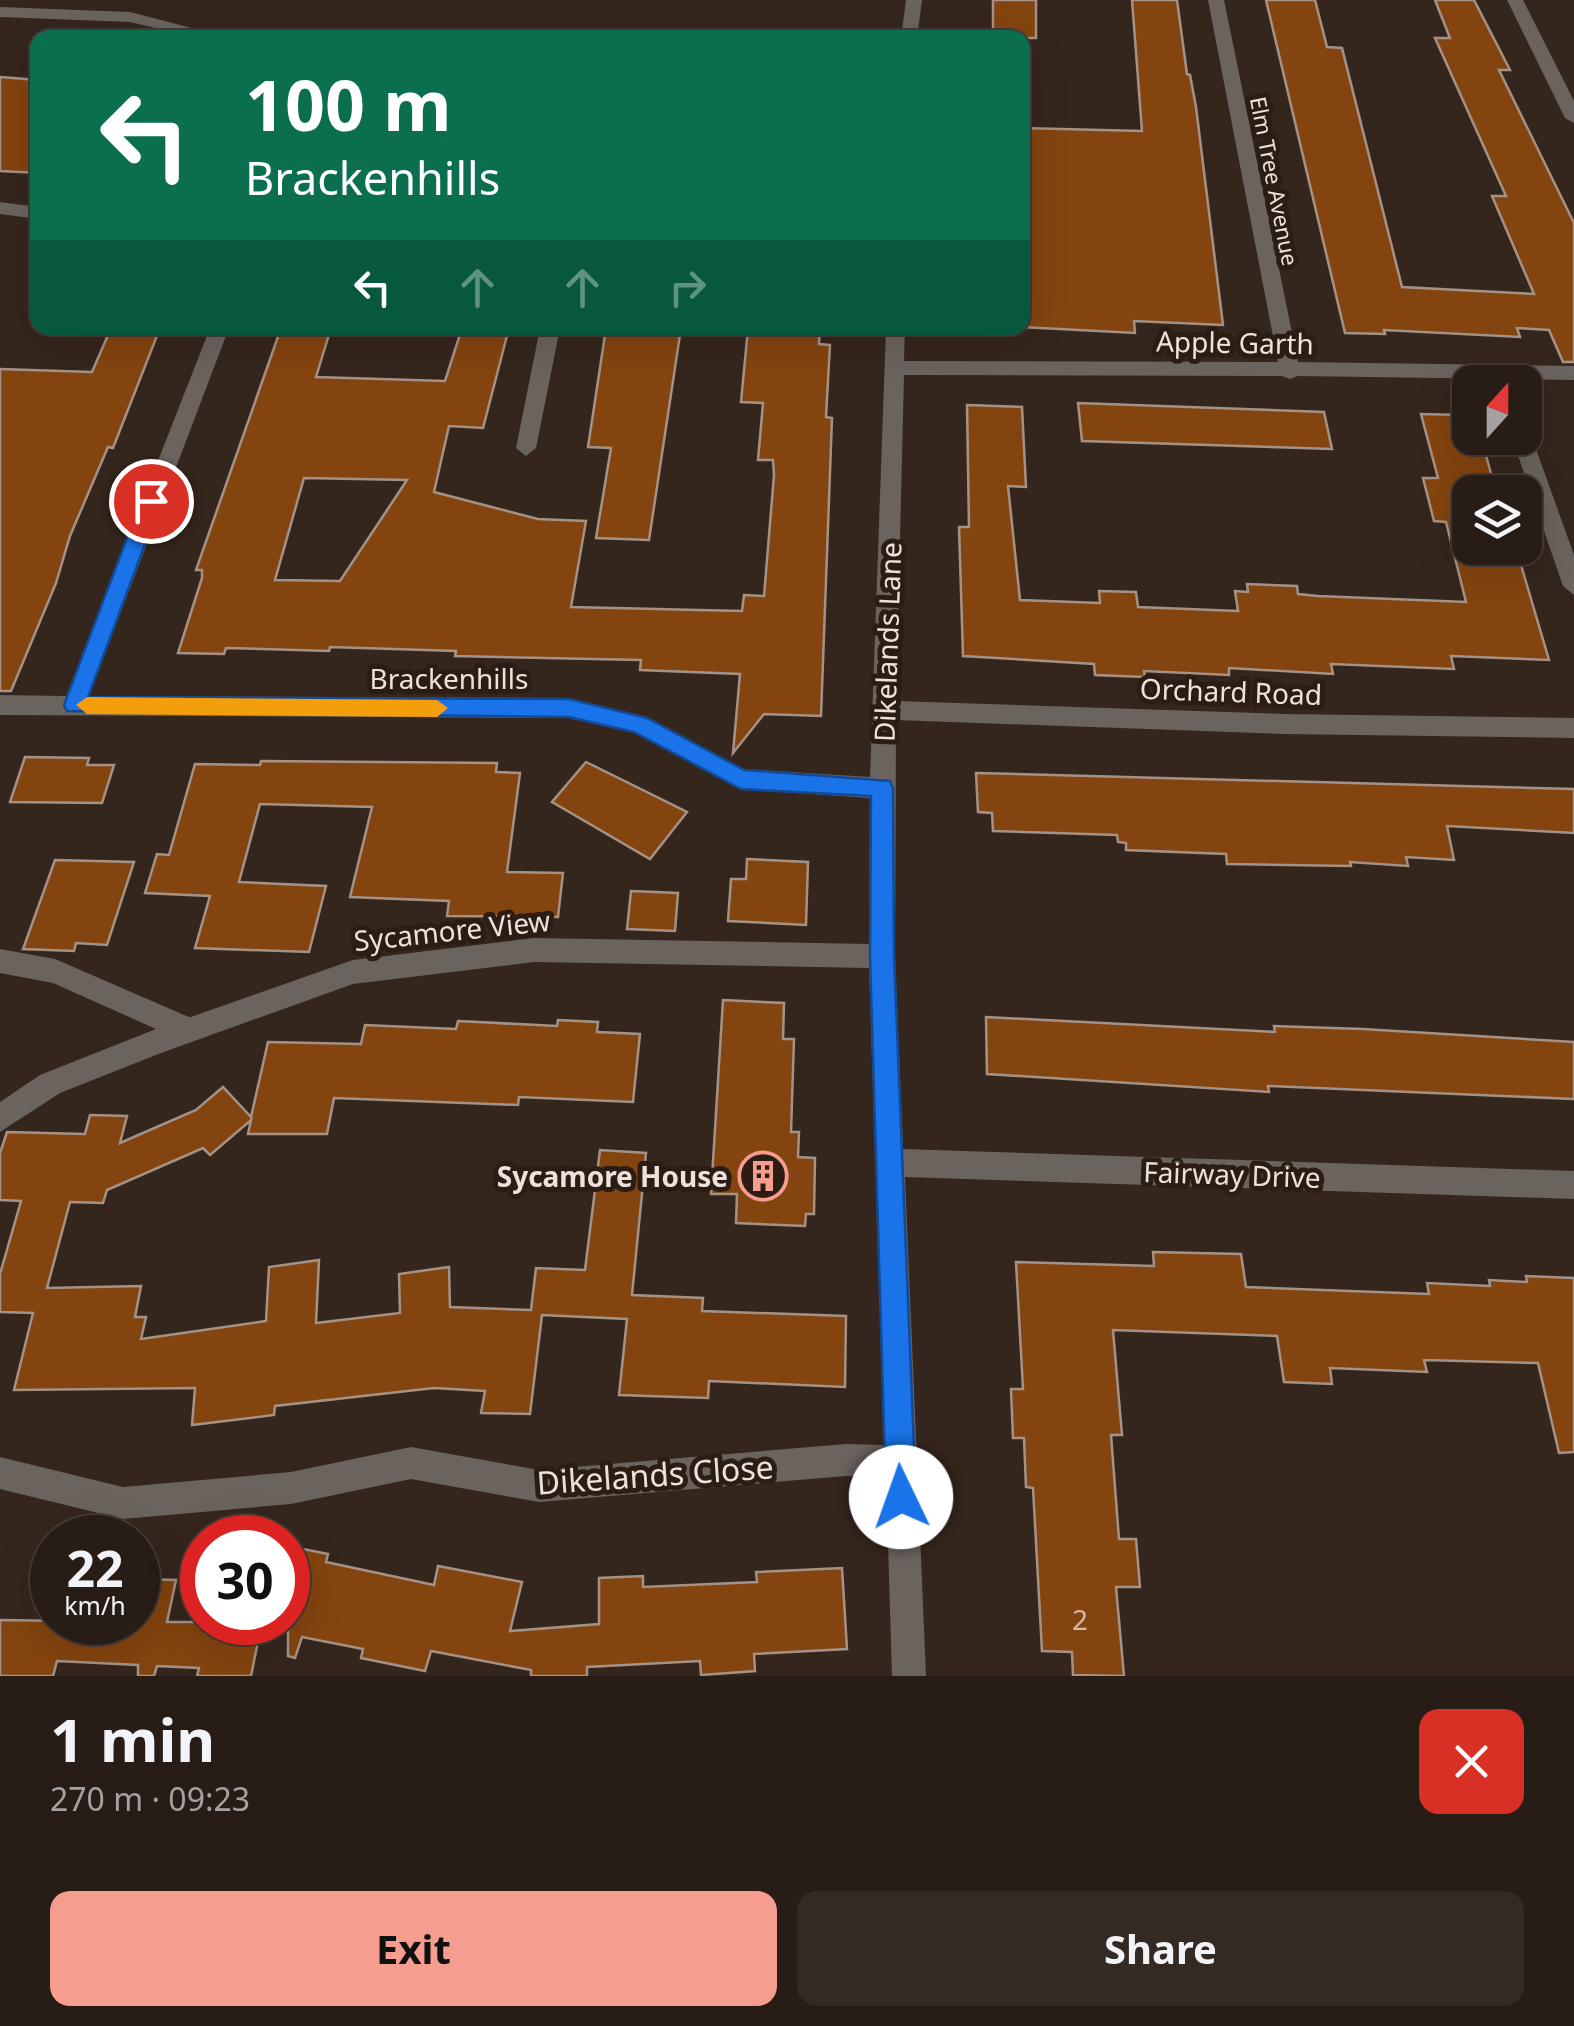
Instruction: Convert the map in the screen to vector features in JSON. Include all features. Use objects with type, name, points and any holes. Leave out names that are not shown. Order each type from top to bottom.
[{"type":"street","points":[[911,30],[914,0]]},
{"type":"street","name":"Elm Tree Avenue","points":[[1216,0],[1290,372]]},
{"type":"street","points":[[1514,0],[1574,118]]},
{"type":"street","points":[[0,12],[130,17],[187,30]]},
{"type":"street","points":[[0,208],[30,212]]},
{"type":"street","points":[[74,705],[217,335]]},
{"type":"street","points":[[526,448],[549,335]]},
{"type":"street","name":"Dikelands Lane","points":[[895,335],[882,788],[882,956],[909,1676]]},
{"type":"street","name":"Apple Garth","points":[[896,368],[1092,366],[1452,376]]},
{"type":"street","name":"Apple Garth","points":[[1542,375],[1574,373]]},
{"type":"street","points":[[1528,455],[1574,586]]},
{"type":"street","name":"Brackenhills","points":[[0,705],[569,708],[639,724],[741,779],[882,788]]},
{"type":"street","name":"Orchard Road","points":[[885,710],[1284,724],[1574,728]]},
{"type":"street","name":"Sycamore View","points":[[0,1118],[50,1084],[353,972],[534,950],[882,956]]},
{"type":"street","points":[[0,960],[55,971],[188,1030]]},
{"type":"street","name":"Fairway Drive","points":[[890,1163],[1574,1185]]},
{"type":"street","name":"Dikelands Close","points":[[0,1473],[123,1504],[292,1488],[411,1463],[539,1486],[846,1460],[899,1462]]},
{"type":"building","points":[[993,0],[1036,0],[1036,38],[1030,38],[1030,30],[993,30]]},
{"type":"building","points":[[1132,0],[1177,0],[1187,74],[1196,107],[1223,325],[1134,321],[1135,333],[1030,327],[1030,128],[1142,131]]},
{"type":"building","points":[[1266,0],[1315,0],[1327,47],[1342,48],[1402,287],[1534,294],[1492,196],[1506,196],[1435,38],[1450,38],[1435,0],[1474,0],[1510,70],[1499,70],[1574,223],[1574,362],[1563,362],[1549,330],[1517,328],[1520,337],[1384,330],[1385,334],[1345,333]]},
{"type":"building","points":[[0,77],[30,79],[30,173],[0,171]]},
{"type":"building","points":[[108,335],[157,335],[113,448],[108,447],[70,536],[56,583],[11,691],[0,691],[0,369],[92,372]]},
{"type":"building","points":[[279,335],[329,335],[316,377],[445,381],[460,335],[507,335],[483,428],[449,426],[434,492],[538,519],[586,521],[571,607],[742,611],[744,595],[764,596],[774,475],[773,460],[758,460],[763,403],[741,402],[747,335],[820,335],[819,344],[830,345],[826,417],[832,418],[821,716],[764,714],[733,753],[740,674],[640,670],[641,660],[455,656],[456,651],[330,647],[329,651],[226,648],[224,654],[178,653],[202,570],[196,570]],"holes":[[[304,478],[407,480],[340,581],[275,580]]]},
{"type":"building","points":[[605,335],[680,335],[649,540],[596,538],[611,448],[588,447]]},
{"type":"building","points":[[1078,403],[1324,412],[1332,449],[1082,441]]},
{"type":"building","points":[[967,405],[1022,407],[1026,487],[1008,486],[1020,600],[1100,603],[1099,591],[1136,592],[1138,607],[1238,611],[1235,591],[1248,592],[1247,584],[1297,586],[1298,594],[1318,596],[1466,602],[1457,565],[1521,565],[1549,660],[1451,656],[1454,669],[1331,664],[1333,674],[1229,668],[1229,675],[1144,671],[1145,677],[1095,675],[1094,664],[963,656],[959,527],[969,527]]},
{"type":"building","points":[[1421,414],[1452,415],[1452,455],[1486,455],[1491,475],[1452,475],[1452,546],[1446,522],[1434,521],[1423,478],[1438,478]]},
{"type":"building","points":[[25,757],[89,758],[87,765],[114,765],[102,803],[10,802]]},
{"type":"building","points":[[261,761],[497,763],[496,772],[520,773],[507,872],[563,873],[558,917],[447,916],[449,901],[350,897],[372,807],[260,804],[239,882],[326,886],[309,952],[195,948],[210,896],[145,893],[157,854],[169,855],[195,764],[260,765]]},
{"type":"building","points":[[586,762],[687,812],[650,859],[552,802]]},
{"type":"building","points":[[976,773],[1574,789],[1574,833],[1447,826],[1454,860],[1406,857],[1408,866],[1350,862],[1351,866],[1227,864],[1226,854],[1126,850],[1126,843],[1118,842],[1117,835],[993,831],[992,813],[978,812]]},
{"type":"building","points":[[747,859],[808,862],[806,925],[728,921],[731,879],[746,879]]},
{"type":"building","points":[[55,860],[134,862],[107,945],[76,943],[74,951],[23,949]]},
{"type":"building","points":[[631,891],[678,893],[675,931],[627,929]]},
{"type":"building","points":[[723,1000],[784,1003],[783,1039],[794,1039],[791,1132],[799,1132],[798,1157],[815,1158],[814,1214],[806,1214],[805,1226],[736,1223],[737,1194],[711,1194]]},
{"type":"building","points":[[986,1017],[1275,1032],[1274,1026],[1363,1029],[1574,1042],[1574,1099],[1268,1086],[1269,1092],[987,1074]]},
{"type":"building","points":[[558,1020],[598,1022],[597,1032],[640,1034],[633,1102],[519,1097],[518,1105],[334,1098],[327,1134],[248,1134],[251,1120],[210,1155],[203,1148],[107,1190],[103,1203],[70,1202],[47,1288],[141,1286],[135,1317],[146,1317],[141,1339],[266,1321],[269,1267],[319,1260],[316,1323],[400,1313],[399,1274],[449,1267],[450,1307],[531,1310],[536,1268],[585,1270],[600,1150],[646,1153],[632,1295],[703,1298],[702,1311],[846,1316],[845,1387],[709,1381],[708,1398],[619,1395],[627,1319],[542,1315],[530,1414],[481,1413],[485,1391],[434,1388],[275,1406],[274,1415],[192,1425],[195,1388],[14,1390],[33,1313],[0,1312],[0,1274],[21,1201],[0,1200],[0,1153],[7,1132],[85,1134],[90,1115],[127,1116],[120,1143],[196,1110],[223,1087],[251,1117],[268,1042],[361,1044],[365,1025],[456,1029],[458,1021],[557,1026]]},
{"type":"building","points":[[1153,1252],[1241,1254],[1246,1287],[1429,1294],[1427,1283],[1490,1286],[1489,1280],[1527,1282],[1526,1276],[1574,1278],[1574,1452],[1559,1453],[1538,1363],[1424,1360],[1427,1372],[1330,1368],[1332,1384],[1284,1382],[1277,1336],[1113,1330],[1122,1435],[1111,1435],[1119,1539],[1136,1539],[1140,1587],[1116,1587],[1124,1676],[1073,1675],[1072,1652],[1042,1651],[1033,1488],[1026,1487],[1024,1438],[1013,1438],[1011,1389],[1023,1389],[1016,1262],[1154,1266]]},
{"type":"building","points":[[310,1550],[328,1554],[326,1562],[434,1585],[438,1566],[522,1582],[510,1631],[599,1624],[599,1578],[643,1576],[643,1587],[757,1582],[756,1572],[842,1568],[847,1649],[754,1654],[755,1671],[701,1675],[700,1661],[587,1667],[587,1676],[531,1676],[531,1670],[431,1651],[425,1671],[361,1658],[363,1649],[310,1639]]},
{"type":"building","points":[[160,1580],[176,1580],[167,1622],[180,1622],[180,1645],[257,1645],[251,1676],[197,1676],[199,1668],[157,1666],[154,1676],[138,1676],[138,1665],[57,1661],[53,1676],[0,1676],[0,1620],[30,1620],[30,1645],[160,1645]]},
{"type":"building","points":[[288,1645],[299,1645],[295,1658],[288,1656]]},
{"type":"slow traffic","points":[[87,705],[437,708]]},
{"type":"place","name":"Sycamore House","points":[[763,1176]]},
{"type":"route","points":[[151,501],[74,705],[569,708],[639,724],[741,779],[882,788],[882,956],[901,1497]]}]
